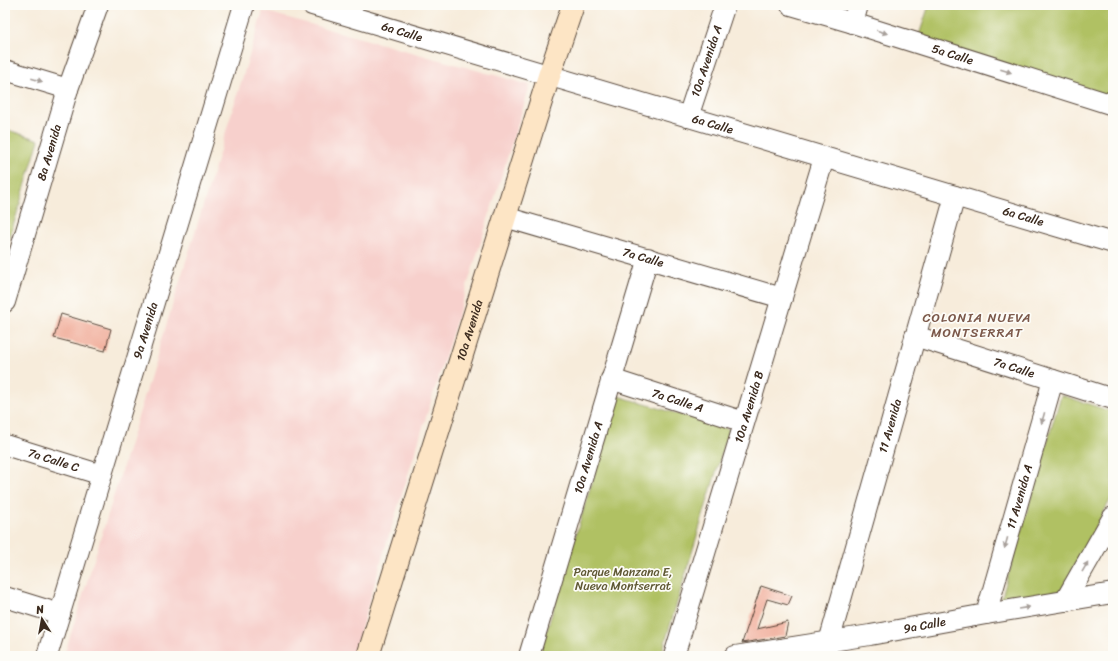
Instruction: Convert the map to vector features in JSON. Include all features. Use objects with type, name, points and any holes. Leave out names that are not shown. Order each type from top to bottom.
[{"type":"street","name":"8a Avenida","points":[[5,302],[68,89],[98,5]]},
{"type":"street","name":"9a Avenida","points":[[47,656],[244,5]]},
{"type":"street","name":"6a Calle","points":[[312,5],[1113,243]]},
{"type":"street","name":"10a Avenida","points":[[368,656],[549,76],[573,5]]},
{"type":"street","name":"10a Avenida A","points":[[688,117],[725,5]]},
{"type":"street","name":"5a Calle","points":[[791,5],[856,14],[1113,105]]},
{"type":"street","points":[[5,70],[68,89]]},
{"type":"street","name":"10a Avenida B","points":[[674,656],[824,158]]},
{"type":"street","name":"11 Avenida","points":[[827,649],[955,196]]},
{"type":"street","name":"7a Calle","points":[[505,217],[782,298]]},
{"type":"street","name":"10a Avenida A","points":[[529,656],[648,258]]},
{"type":"street","name":"7a Calle","points":[[915,336],[1113,400]]},
{"type":"street","name":"7a Calle A","points":[[611,379],[744,422]]},
{"type":"street","name":"11 Avenida A","points":[[986,614],[1053,380]]},
{"type":"street","name":"7a Calle C","points":[[5,445],[102,475]]},
{"type":"street","points":[[1066,601],[1113,517]]},
{"type":"street","name":"9a Calle","points":[[735,656],[827,649],[986,614],[1113,593]]},
{"type":"street","points":[[5,597],[60,614]]},
{"type":"shaded area","points":[[263,11],[530,85],[386,545],[353,656],[64,656],[123,466]]},
{"type":"green space","points":[[929,5],[1113,5],[1113,98],[915,47]]},
{"type":"green space","points":[[5,129],[39,140],[5,253]]},
{"type":"green space","points":[[1061,395],[1113,412],[1113,495],[1061,591],[1001,600]]},
{"type":"green space","name":"Parque Manzana E, Nueva Montserrat","points":[[618,396],[729,429],[661,656],[539,656]]},
{"type":"building","points":[[61,314],[111,329],[105,351],[54,338]]},
{"type":"building","points":[[761,586],[792,596],[788,605],[767,599],[757,629],[788,622],[785,636],[742,643]]},
{"type":"district","name":"COLONIA NUEVA MONTSERRAT","points":[[977,324]]}]
